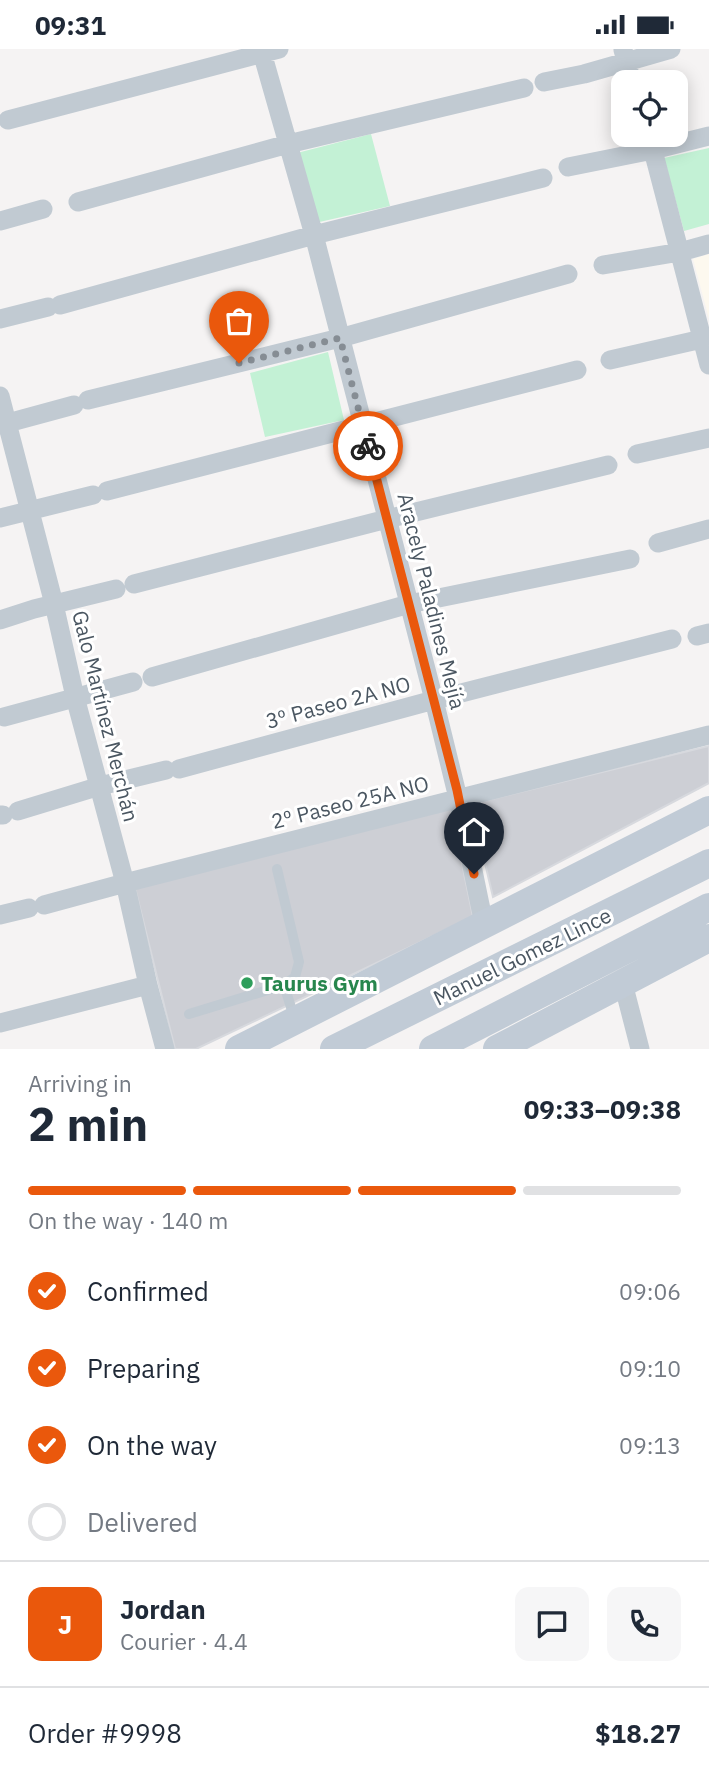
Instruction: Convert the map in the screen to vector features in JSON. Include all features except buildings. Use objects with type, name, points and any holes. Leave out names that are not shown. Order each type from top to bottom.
[{"type":"main road","name":"Manuel Gomez Lince","points":[[239,1049],[709,810]]},
{"type":"main road","name":"Manuel Gomez Lince","points":[[334,1049],[709,863]]},
{"type":"main road","name":"Manuel Gomez Lince","points":[[433,1049],[709,907]]},
{"type":"main road","points":[[496,1049],[709,938]]},
{"type":"street","points":[[544,82],[584,74],[624,55],[671,49]]},
{"type":"street","points":[[8,120],[267,50]]},
{"type":"street","name":"Aracely Paladines Mejía","points":[[267,50],[288,144],[434,700],[484,924]]},
{"type":"street","points":[[78,202],[288,144],[524,88]]},
{"type":"street","points":[[688,138],[709,136]]},
{"type":"street","points":[[568,167],[634,147]]},
{"type":"street","points":[[652,147],[709,365]]},
{"type":"street","points":[[0,319],[314,235],[543,178]]},
{"type":"street","points":[[0,221],[43,209]]},
{"type":"street","points":[[603,265],[680,252],[709,244]]},
{"type":"street","points":[[4,424],[340,338],[568,274]]},
{"type":"street","points":[[610,360],[702,339]]},
{"type":"street","points":[[0,518],[577,370]]},
{"type":"street","name":"Galo Martínez Merchán","points":[[0,396],[4,424],[30,510],[165,1049]]},
{"type":"street","points":[[637,454],[709,438]]},
{"type":"street","points":[[0,619],[608,465]]},
{"type":"street","points":[[658,543],[709,529]]},
{"type":"street","points":[[4,717],[409,604],[630,559]]},
{"type":"street","name":"3º Paseo 2A NO","points":[[7,814],[100,786],[672,639]]},
{"type":"street","name":"2º Paseo 25A NO","points":[[0,915],[709,734]]},
{"type":"street","points":[[623,983],[640,1049]]},
{"type":"street","points":[[0,1023],[148,985]]},
{"type":"lane","points":[[189,1014],[284,985],[295,977],[299,962],[277,869]]},
{"type":"lane","points":[[284,985],[295,1021]]},
{"type":"shaded area","points":[[709,254],[709,319],[693,259]]},
{"type":"green space","points":[[371,134],[390,206],[315,223],[297,153]]},
{"type":"green space","points":[[709,148],[709,224],[684,231],[664,158]]},
{"type":"green space","points":[[328,352],[344,420],[265,437],[250,373]]},
{"type":"way so far","points":[[239,363],[340,338],[368,446]]},
{"type":"place","name":"Taurus Gym","points":[[247,983]]},
{"type":"route","points":[[368,446],[457,790],[474,874]]}]
